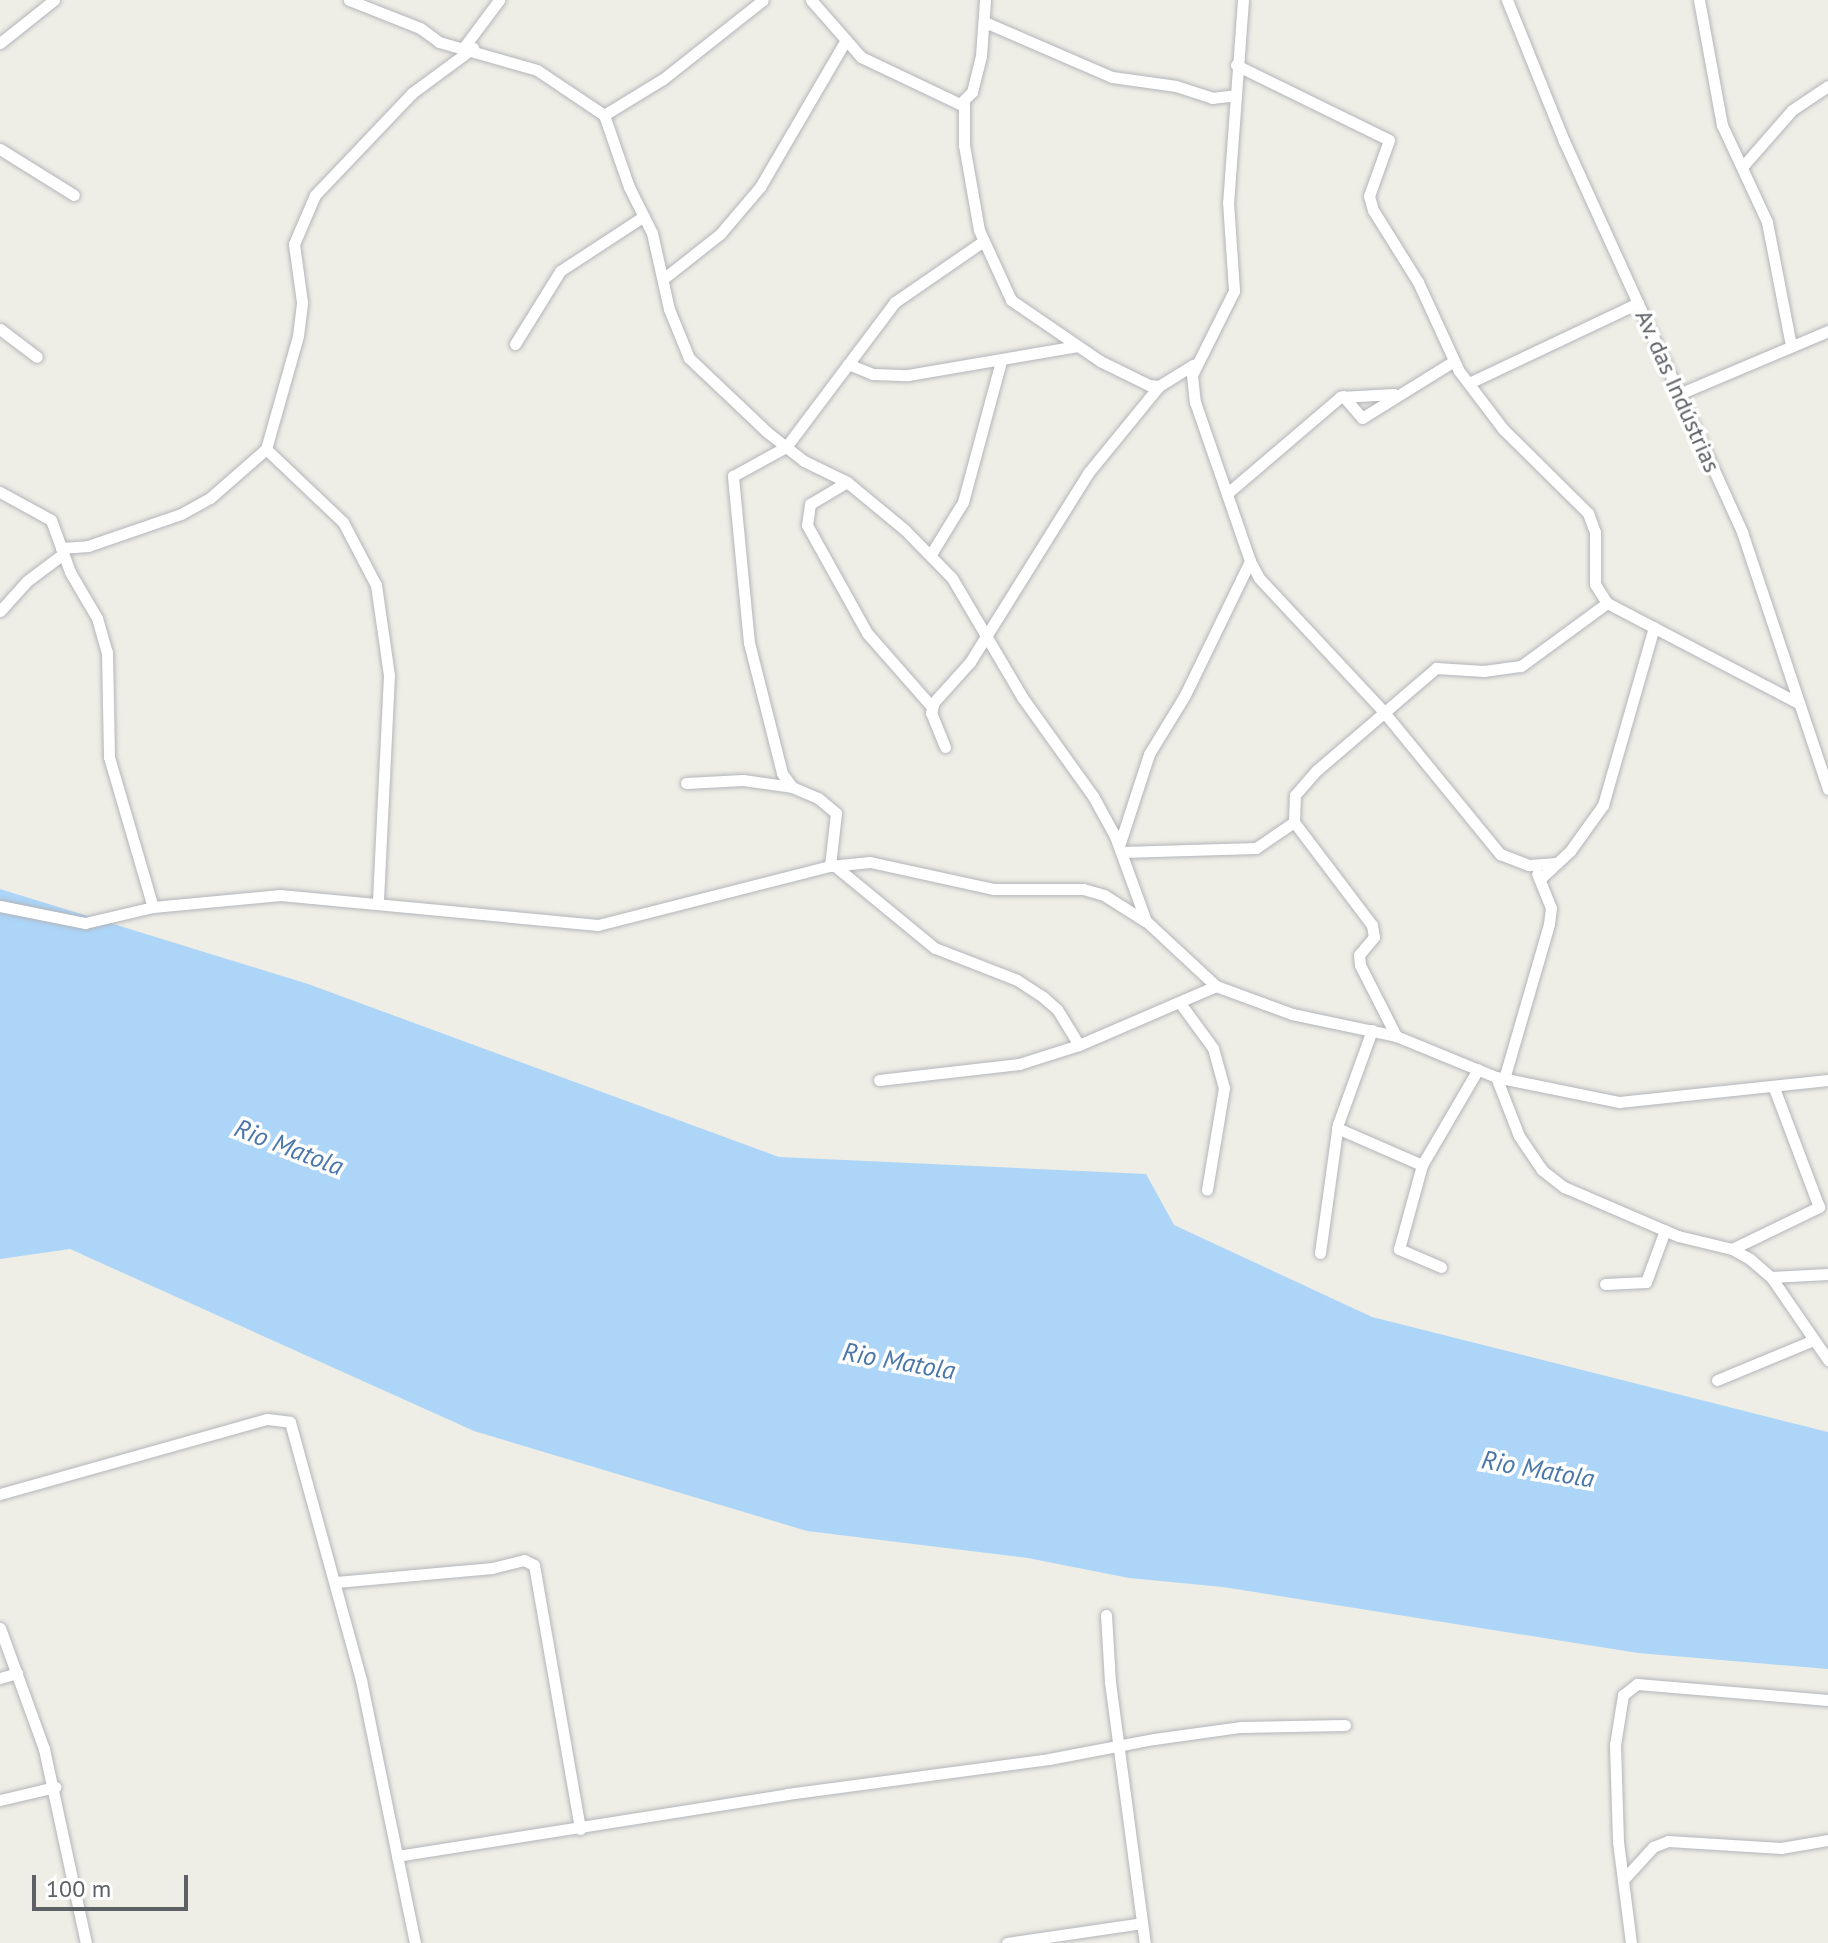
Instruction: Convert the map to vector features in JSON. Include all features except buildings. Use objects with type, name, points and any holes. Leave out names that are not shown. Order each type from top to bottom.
[{"type":"street","points":[[0,43],[54,0]]},
{"type":"street","points":[[349,0],[420,28],[439,42],[468,47],[537,70],[604,115],[644,216],[689,358],[786,447],[847,482],[931,554],[987,630],[1022,697],[1093,796],[1121,849],[1146,921]]},
{"type":"street","points":[[0,611],[27,581],[62,551],[88,546],[181,514],[210,498],[266,449],[298,336],[302,302],[294,244],[315,195],[412,93],[468,47],[499,0]]},
{"type":"street","points":[[604,115],[663,79],[763,0]]},
{"type":"street","points":[[811,0],[844,43],[890,74],[964,103]]},
{"type":"street","points":[[985,0],[987,23],[972,92],[964,103],[964,145],[982,242],[1011,300],[1132,378],[1159,386]]},
{"type":"street","points":[[932,707],[970,662],[987,630],[1088,473],[1159,386],[1193,365],[1232,301],[1228,202],[1243,0]]},
{"type":"street","name":"Av. das Indústrias","points":[[1507,0],[1638,303],[1742,532],[1828,789]]},
{"type":"street","points":[[1699,0],[1722,125],[1743,166],[1774,248],[1791,345]]},
{"type":"street","points":[[987,23],[1112,77],[1176,86],[1212,98],[1235,95]]},
{"type":"street","points":[[663,279],[720,234],[760,187],[844,43]]},
{"type":"street","points":[[1236,65],[1389,140],[1370,203],[1418,282],[1454,361],[1469,383],[1513,440],[1588,513],[1595,532],[1595,584],[1607,603],[1798,703]]},
{"type":"street","points":[[1743,166],[1792,110],[1828,86]]},
{"type":"street","points":[[0,149],[74,195]]},
{"type":"street","points":[[515,344],[560,271],[644,216]]},
{"type":"street","points":[[792,787],[782,773],[749,643],[733,482],[738,470],[786,447],[895,302],[982,242]]},
{"type":"street","points":[[1469,383],[1638,303]]},
{"type":"street","points":[[0,329],[37,357]]},
{"type":"street","points":[[1679,394],[1828,331]]},
{"type":"street","points":[[848,364],[887,376],[1001,361],[1078,346]]},
{"type":"street","points":[[931,554],[963,502],[1001,361]]},
{"type":"street","points":[[1343,396],[1362,418],[1394,394],[1454,361]]},
{"type":"street","points":[[1193,365],[1195,402],[1230,491],[1250,561],[1259,578],[1383,711],[1500,854],[1529,865],[1557,863]]},
{"type":"street","points":[[1230,491],[1343,396],[1394,394]]},
{"type":"street","points":[[266,449],[343,522],[376,585],[389,675],[378,902]]},
{"type":"street","points":[[847,482],[810,504],[807,525],[873,642],[932,707],[945,747]]},
{"type":"street","points":[[0,492],[51,520],[62,551],[104,636],[109,757],[153,907]]},
{"type":"street","points":[[1121,849],[1149,754],[1185,695],[1250,561]]},
{"type":"street","points":[[1396,1036],[1360,965],[1359,955],[1374,937],[1372,925],[1294,822],[1295,795],[1383,711],[1439,666],[1484,671],[1521,666],[1607,603]]},
{"type":"street","points":[[1541,878],[1581,837],[1607,797],[1654,627]]},
{"type":"street","points":[[686,783],[743,780],[792,787],[818,798],[836,813],[832,866]]},
{"type":"street","points":[[1121,849],[1252,850],[1294,822]]},
{"type":"street","points":[[0,906],[85,923],[153,907],[280,895],[598,925],[832,866],[885,864],[994,889],[1083,889],[1104,895],[1146,921],[1216,986],[1292,1014],[1396,1036],[1500,1078],[1619,1102],[1828,1080]]},
{"type":"street","points":[[1529,865],[1541,878],[1551,908],[1549,924],[1500,1078],[1519,1136],[1542,1170],[1564,1187],[1665,1230],[1732,1249],[1771,1277],[1811,1341],[1828,1360]]},
{"type":"street","points":[[832,866],[935,948],[1006,975],[1043,997],[1057,1009],[1079,1045]]},
{"type":"street","points":[[879,1080],[1009,1066],[1079,1045],[1216,986]]},
{"type":"street","points":[[1180,1003],[1213,1048],[1224,1088],[1207,1190]]},
{"type":"street","points":[[1320,1253],[1337,1128],[1372,1030]]},
{"type":"street","points":[[1441,1267],[1399,1249],[1422,1165],[1478,1069]]},
{"type":"street","points":[[1732,1249],[1819,1207],[1774,1088]]},
{"type":"street","points":[[1337,1128],[1422,1165]]},
{"type":"street","points":[[1605,1284],[1646,1282],[1665,1230]]},
{"type":"street","points":[[1771,1277],[1828,1274]]},
{"type":"street","points":[[1717,1380],[1811,1341]]},
{"type":"street","points":[[0,1494],[173,1443],[281,1418],[295,1428],[336,1582],[415,1943]]},
{"type":"street","points":[[336,1582],[524,1560],[534,1565],[580,1829]]},
{"type":"street","points":[[1106,1615],[1118,1746],[1145,1943]]},
{"type":"street","points":[[0,1628],[55,1787],[86,1943]]},
{"type":"street","points":[[0,1678],[17,1673]]},
{"type":"street","points":[[1631,1943],[1623,1880],[1615,1745],[1623,1695],[1630,1688],[1649,1685],[1828,1700]]},
{"type":"street","points":[[397,1856],[1241,1727],[1345,1725]]},
{"type":"street","points":[[0,1800],[55,1787]]},
{"type":"street","points":[[1623,1880],[1653,1847],[1668,1841],[1781,1848],[1828,1840]]},
{"type":"street","points":[[1007,1943],[1142,1923]]},
{"type":"water","name":"Rio Matola","points":[[0,889],[308,984],[779,1157],[1146,1174],[1174,1225],[1372,1317],[1828,1432],[1828,1669],[1638,1653],[1223,1587],[1129,1578],[1028,1558],[807,1531],[474,1431],[70,1249],[0,1259]]}]
